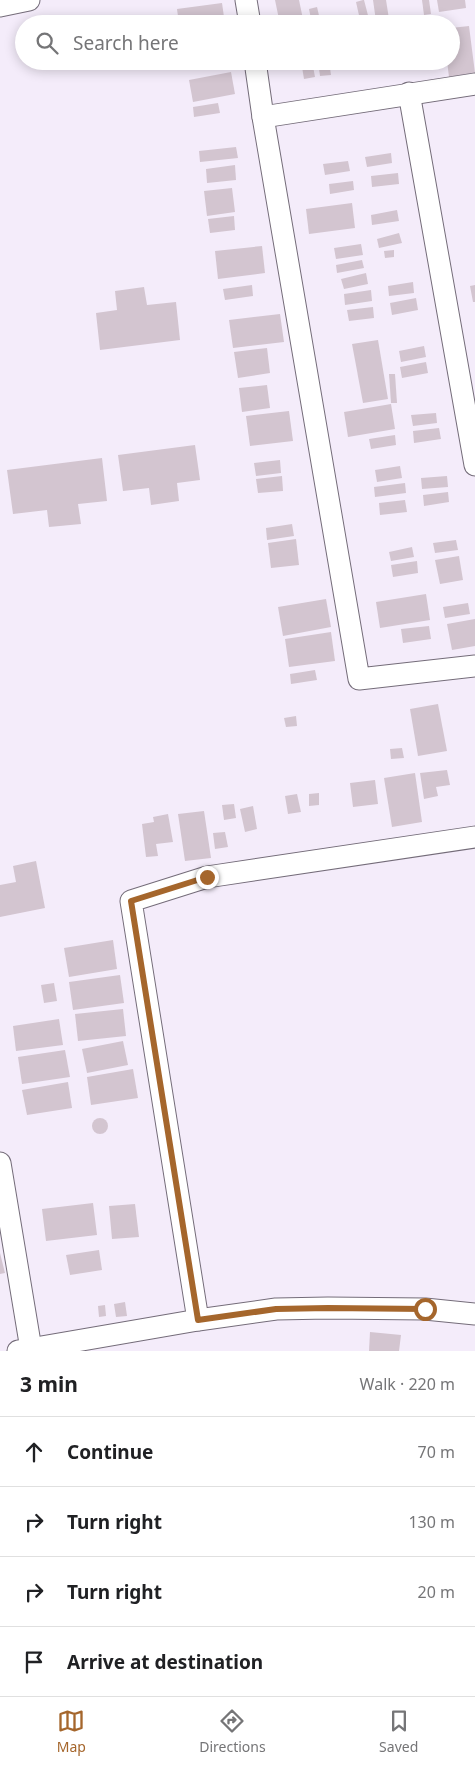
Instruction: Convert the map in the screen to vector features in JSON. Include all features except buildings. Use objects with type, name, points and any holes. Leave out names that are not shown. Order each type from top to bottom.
[{"type":"street","points":[[0,6],[30,0]]},
{"type":"street","points":[[246,0],[248,15]]},
{"type":"street","points":[[256,70],[359,679],[475,666]]},
{"type":"street","points":[[263,117],[475,84]]},
{"type":"street","points":[[409,93],[475,465]]},
{"type":"street","points":[[198,1320],[131,901],[207,877],[475,838]]},
{"type":"street","points":[[0,1163],[24,1350],[198,1320],[276,1309],[425,1309],[475,1314]]},
{"type":"route","points":[[207,877],[131,901],[198,1320],[276,1309],[425,1309]]}]
